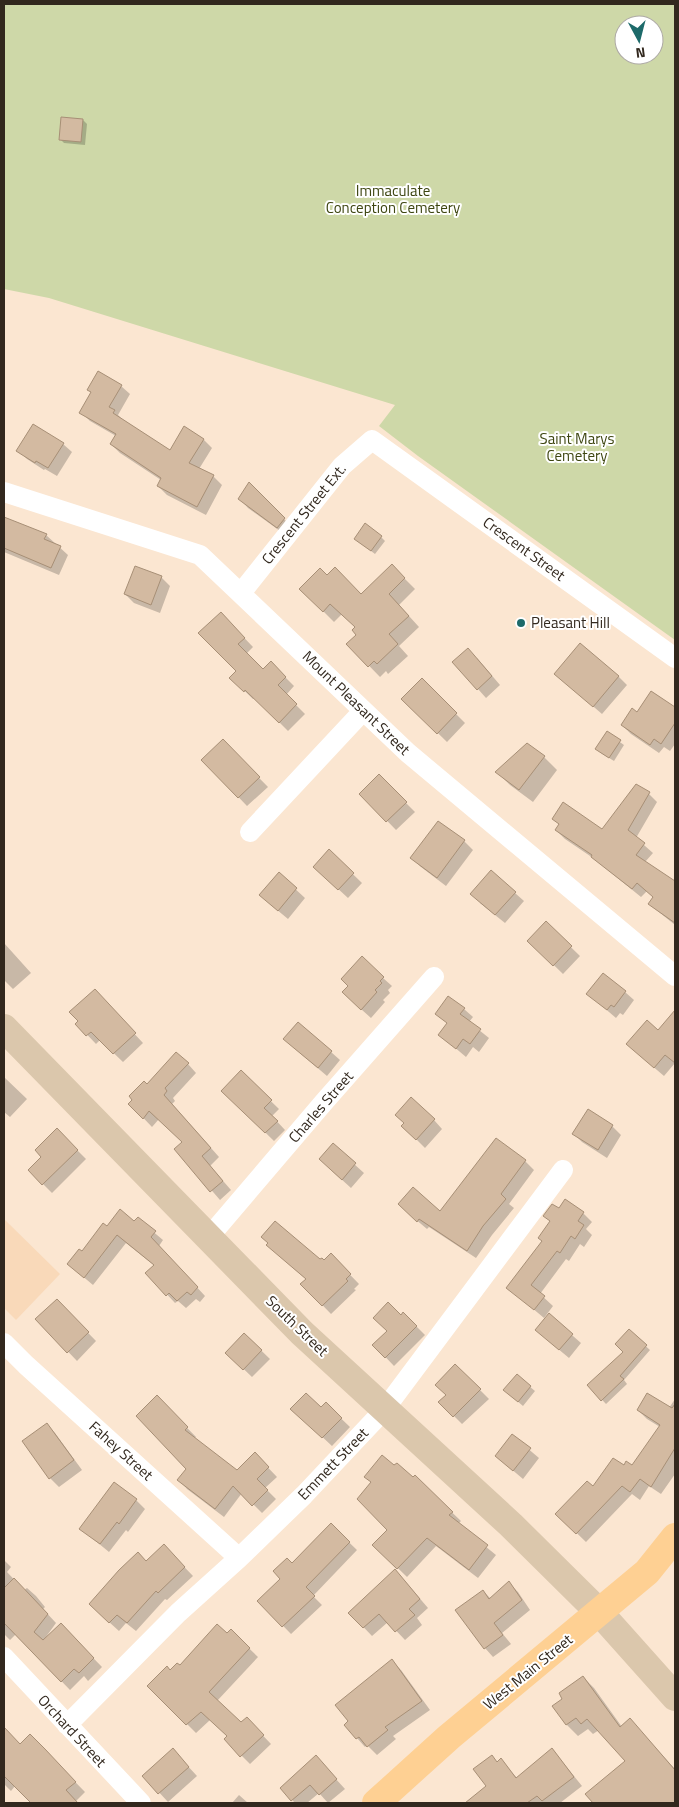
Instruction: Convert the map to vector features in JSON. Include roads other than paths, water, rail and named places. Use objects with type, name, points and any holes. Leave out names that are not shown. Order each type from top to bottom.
[{"type":"main road","name":"South Street","points":[[4,1028],[302,1333],[512,1525],[600,1612],[675,1696]]},
{"type":"main road","name":"West Main Street","points":[[376,1803],[449,1737],[647,1572],[675,1537]]},
{"type":"street","name":"Crescent Street Ext.","points":[[241,593],[342,466],[372,440]]},
{"type":"street","name":"Crescent Street","points":[[372,440],[675,658]]},
{"type":"street","name":"Mount Pleasant Street","points":[[4,492],[200,555],[408,753],[675,976]]},
{"type":"street","points":[[250,832],[363,711]]},
{"type":"street","name":"Charles Street","points":[[209,1237],[434,977]]},
{"type":"street","name":"Emmett Street","points":[[67,1725],[178,1613],[239,1558],[304,1495],[384,1410],[563,1170]]},
{"type":"street","name":"Fahey Street","points":[[4,1343],[239,1558]]},
{"type":"street","name":"Orchard Street","points":[[4,1657],[141,1803]]},
{"type":"place","name":"Pleasant Hill","points":[[521,623]]},
{"type":"park label","name":"Immaculate Conception Cemetery","points":[[393,200]]},
{"type":"park label","name":"Saint Marys Cemetery","points":[[577,448]]}]
